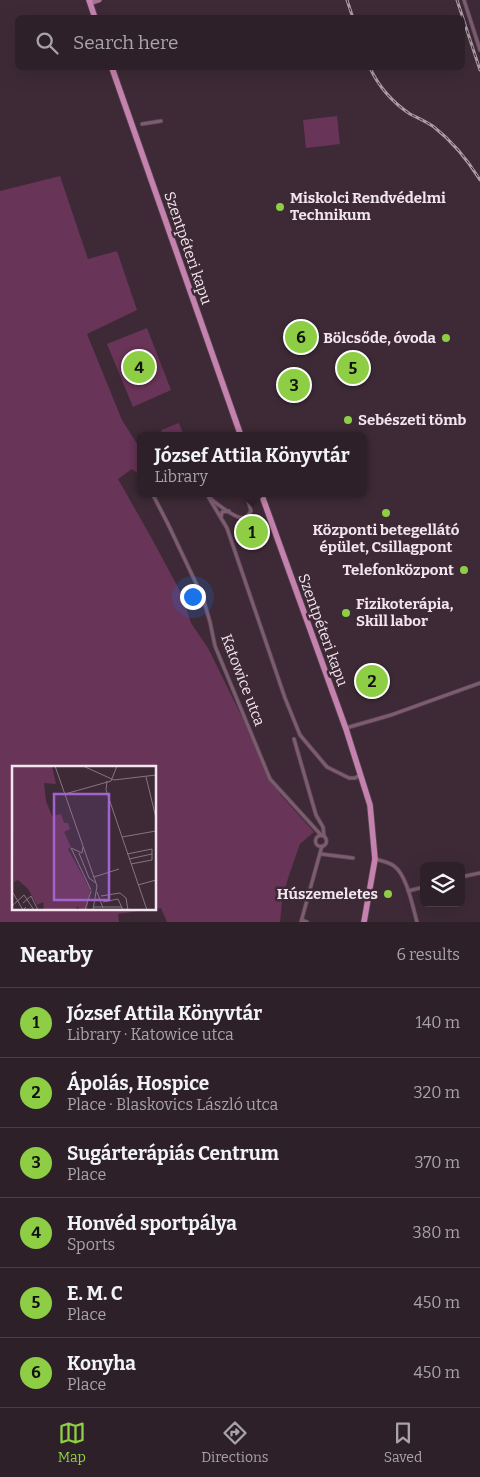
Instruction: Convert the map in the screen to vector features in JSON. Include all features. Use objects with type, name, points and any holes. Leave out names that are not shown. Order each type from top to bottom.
[{"type":"main road","points":[[90,2],[94,15]]},
{"type":"main road","name":"Szentpéteri kapu","points":[[113,70],[240,432]]},
{"type":"main road","name":"Szentpéteri kapu","points":[[262,497],[346,729],[372,820],[375,859],[364,922]]},
{"type":"street","points":[[90,2],[99,0]]},
{"type":"street","points":[[464,0],[480,50]]},
{"type":"street","points":[[142,124],[161,121]]},
{"type":"street","name":"Katowice utca","points":[[154,497],[203,598],[215,646],[270,779],[323,836]]},
{"type":"street","points":[[209,498],[242,518],[248,516],[251,511],[247,497]]},
{"type":"street","points":[[209,498],[227,528],[285,698],[300,735],[327,767],[349,778],[360,775]]},
{"type":"street","points":[[221,518],[222,512],[229,511]]},
{"type":"street","points":[[346,729],[480,683]]},
{"type":"street","points":[[294,739],[316,815],[323,827],[323,836],[327,839],[326,843],[322,846],[301,921],[307,922]]},
{"type":"street","points":[[322,846],[317,845],[316,841],[318,837],[323,836]]},
{"type":"street","points":[[321,854],[352,858]]},
{"type":"street","points":[[375,859],[396,867],[408,891],[417,922]]},
{"type":"street","points":[[465,876],[480,873]]},
{"type":"street","points":[[408,891],[420,888]]},
{"type":"shaded area","points":[[337,116],[340,144],[306,148],[303,120]]},
{"type":"shaded area","points":[[60,176],[88,259],[117,251],[137,310],[87,334],[122,420],[137,444],[137,473],[132,469],[118,479],[181,593],[191,623],[208,648],[280,794],[314,832],[300,844],[288,878],[282,902],[280,922],[167,922],[161,908],[156,909],[156,766],[12,766],[12,909],[154,909],[118,914],[119,922],[0,922],[0,191]]},
{"type":"shaded area","points":[[147,328],[171,390],[133,407],[107,344]]},
{"type":"shaded area","points":[[179,423],[182,432],[162,432],[161,430]]},
{"type":"railway","points":[[347,0],[352,15]]},
{"type":"railway","points":[[457,0],[462,15]]},
{"type":"railway","points":[[465,24],[480,70]]},
{"type":"railway","points":[[371,70],[382,88],[392,99],[410,114],[434,127],[465,158],[480,180]]},
{"type":"place","name":"Miskolci Rendvédelmi Technikum","points":[[280,207]]},
{"type":"place","name":"Konyha","points":[[301,337]]},
{"type":"place","name":"Bölcsőde, óvoda","points":[[446,338]]},
{"type":"place","name":"Honvéd sportpálya","points":[[139,367]]},
{"type":"place","name":"E. M. C","points":[[353,368]]},
{"type":"place","name":"Sugárterápiás Centrum","points":[[294,385]]},
{"type":"place","name":"Sebészeti tömb","points":[[348,420]]},
{"type":"place","name":"Központi betegellátó épület, Csillagpont","points":[[386,513]]},
{"type":"place","name":"József Attila Könyvtár","points":[[252,532]]},
{"type":"place","name":"Telefonközpont","points":[[464,570]]},
{"type":"place","name":"Fizikoterápia, Skill labor","points":[[346,613]]},
{"type":"place","name":"Ápolás, Hospice","points":[[372,681]]},
{"type":"place","name":"Húszemeletes","points":[[388,894]]}]
